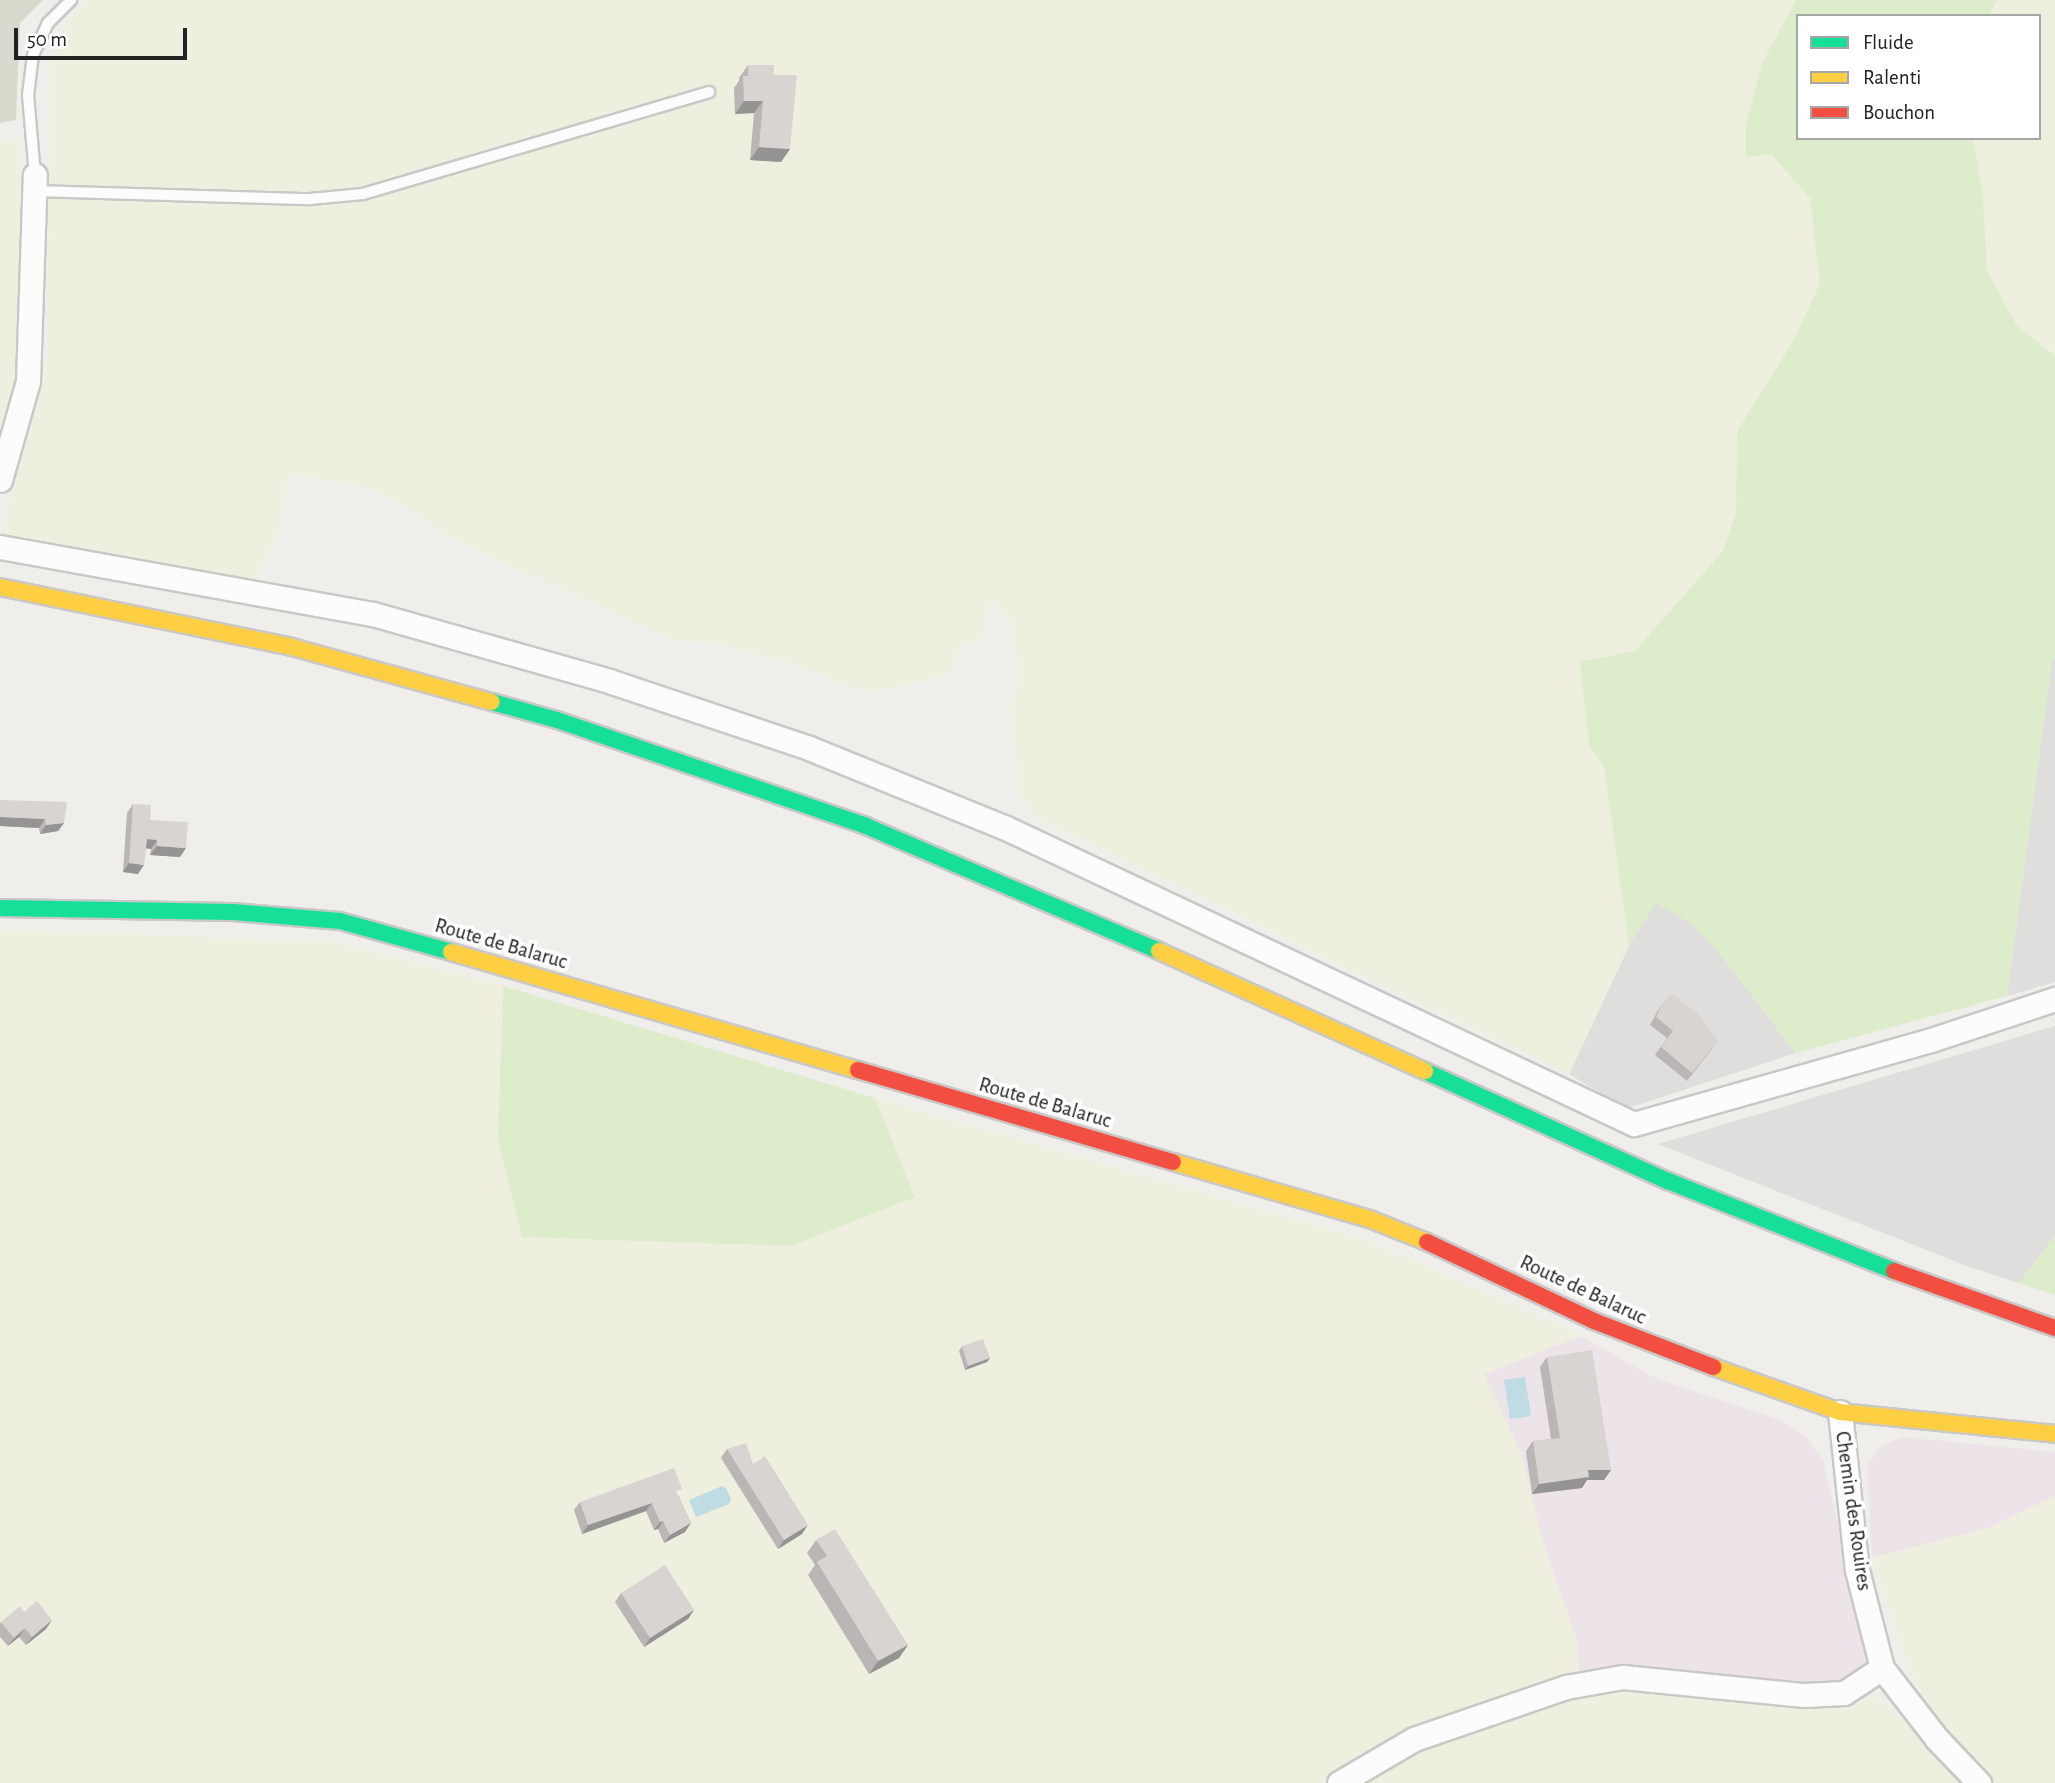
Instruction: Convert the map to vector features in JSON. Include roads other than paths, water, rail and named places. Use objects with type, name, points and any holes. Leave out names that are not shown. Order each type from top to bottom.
[{"type":"main road","points":[[0,587],[306,650],[556,720],[773,792],[866,826],[1175,958],[1668,1181],[1956,1295],[2055,1328]]},
{"type":"main road","name":"Route de Balaruc","points":[[0,908],[247,913],[340,921],[1371,1220],[1450,1251],[1648,1343],[1840,1412],[2055,1434]]},
{"type":"street","points":[[0,480],[28,381],[35,183]]},
{"type":"street","points":[[0,547],[373,614],[609,681],[809,748],[1004,827],[1634,1124],[1930,1040],[2055,999]]},
{"type":"street","name":"Chemin des Rouires","points":[[1840,1412],[1857,1570],[1882,1668],[1937,1739],[1979,1783]]},
{"type":"street","points":[[1339,1783],[1414,1739],[1566,1687],[1623,1677],[1804,1695],[1844,1693],[1882,1668]]},
{"type":"lane","points":[[71,0],[48,23],[33,55],[28,95],[35,183],[310,199],[363,194],[709,92]]},
{"type":"water","points":[[1525,1377],[1531,1416],[1510,1419],[1504,1380]]},
{"type":"water","points":[[722,1486],[726,1488],[731,1499],[729,1504],[696,1517],[689,1500]]}]
